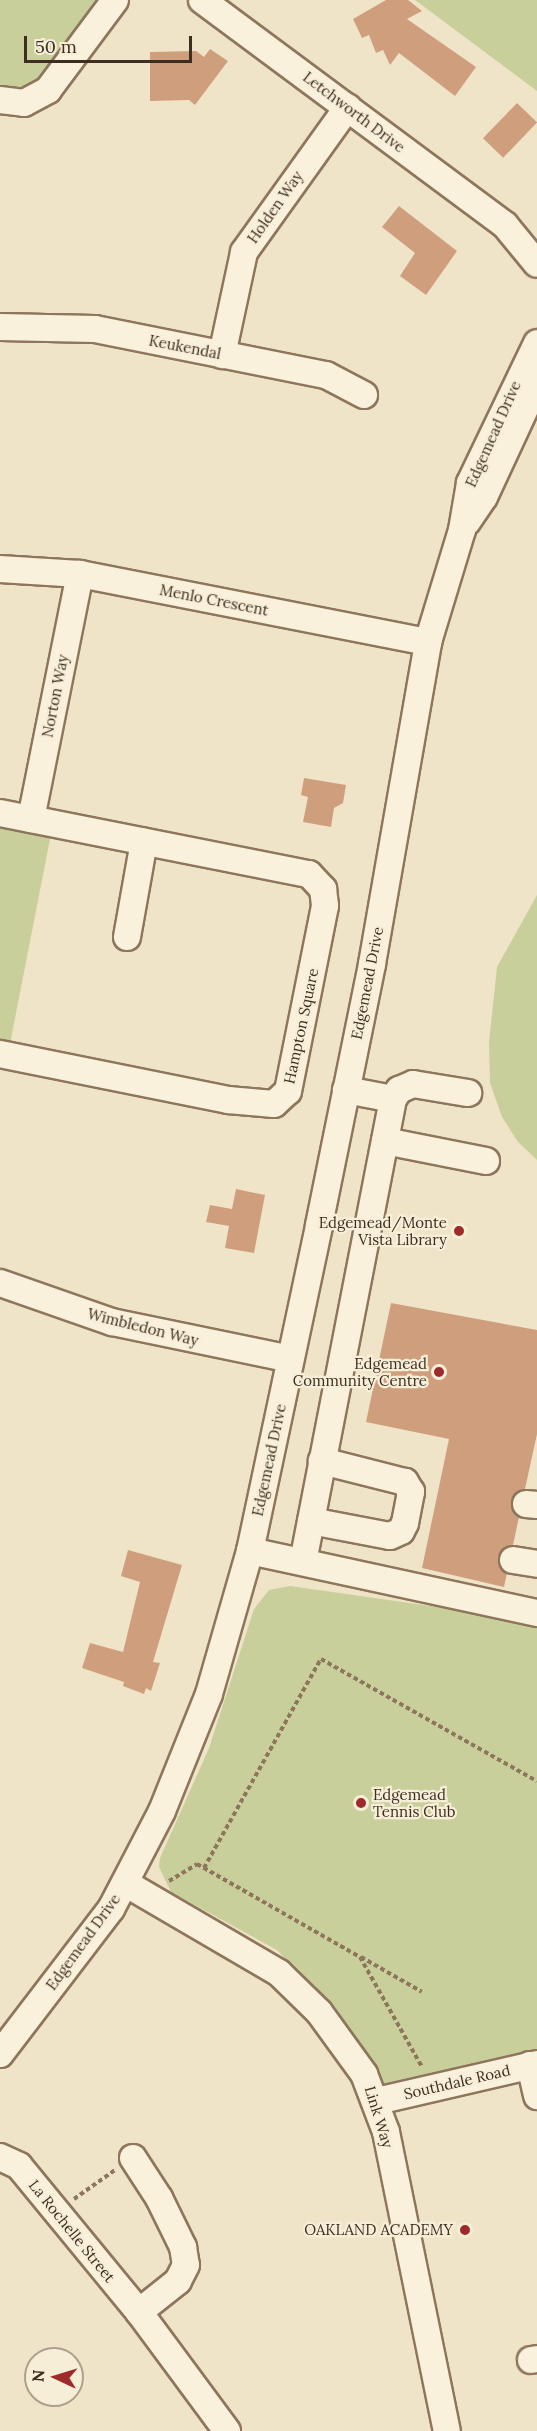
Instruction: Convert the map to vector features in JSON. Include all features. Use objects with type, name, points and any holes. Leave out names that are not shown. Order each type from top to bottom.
[{"type":"street","points":[[0,100],[24,103],[48,90],[115,0]]},
{"type":"street","name":"Letchworth Drive","points":[[202,0],[505,225],[537,264]]},
{"type":"street","name":"Holden Way","points":[[222,355],[244,252],[348,107]]},
{"type":"street","name":"Letchworth Drive","points":[[505,225],[537,237]]},
{"type":"street","name":"Keukendal","points":[[0,327],[96,329],[327,375],[364,395]]},
{"type":"street","name":"Edgemead Drive","points":[[5,2037],[111,1909],[162,1810],[195,1732],[250,1551],[346,1090],[428,642],[462,530],[465,500],[476,467],[537,343]]},
{"type":"street","name":"Edgemead Drive","points":[[462,530],[484,497],[537,383]]},
{"type":"street","name":"Menlo Crescent","points":[[0,569],[80,574],[428,642]]},
{"type":"street","name":"Norton Way","points":[[31,819],[80,574]]},
{"type":"street","name":"Hampton Square","points":[[0,813],[309,874],[323,889],[325,906],[288,1091],[282,1100],[257,1105],[0,1054]]},
{"type":"street","points":[[127,937],[144,842]]},
{"type":"street","points":[[303,1562],[393,1099],[399,1090],[413,1084],[468,1093]]},
{"type":"street","points":[[346,1090],[393,1099]]},
{"type":"street","points":[[385,1141],[486,1161]]},
{"type":"street","name":"Wimbledon Way","points":[[0,1283],[112,1322],[290,1359]]},
{"type":"street","points":[[311,1521],[390,1536],[401,1531],[405,1523],[411,1492],[405,1482],[322,1461]]},
{"type":"street","points":[[250,1551],[537,1613]]},
{"type":"street","name":"Link Way","points":[[125,1882],[279,1973],[338,2035],[364,2074],[377,2101],[447,2431]]},
{"type":"street","points":[[534,2064],[537,2096]]},
{"type":"street","name":"Southdale Road","points":[[377,2101],[534,2064]]},
{"type":"street","name":"La Rochelle Street","points":[[0,2157],[20,2166],[139,2312],[226,2431]]},
{"type":"street","points":[[133,2158],[159,2198],[183,2247],[186,2265],[178,2281],[139,2312]]},
{"type":"path","points":[[204,1868],[321,1659],[537,1781]]},
{"type":"path","points":[[165,1883],[197,1864],[422,1992]]},
{"type":"path","points":[[360,1957],[427,2075]]},
{"type":"path","points":[[56,2211],[133,2158]]},
{"type":"green space","points":[[0,0],[102,0],[33,90],[0,90]]},
{"type":"green space","points":[[415,0],[537,0],[537,91]]},
{"type":"green space","points":[[0,824],[51,834],[10,1044],[0,1042]]},
{"type":"green space","points":[[537,895],[537,1160],[518,1142],[502,1117],[490,1083],[489,1042],[497,967]]},
{"type":"green space","name":"Edgemead Tennis Club","points":[[290,1586],[537,1621],[537,2055],[387,2087],[342,2022],[277,1950],[171,1892],[159,1867],[160,1858],[209,1748],[254,1609],[269,1590]]},
{"type":"building","points":[[386,0],[408,0],[422,11],[407,19],[476,67],[455,96],[399,53],[390,65],[383,50],[376,53],[369,35],[362,38],[353,19]]},
{"type":"building","points":[[210,49],[228,61],[195,105],[189,100],[150,101],[150,52],[196,51],[204,57]]},
{"type":"building","points":[[517,103],[537,123],[503,158],[483,138]]},
{"type":"building","points":[[399,206],[457,251],[426,295],[400,276],[415,253],[382,227]]},
{"type":"building","points":[[304,778],[346,785],[343,803],[334,808],[331,827],[303,822],[308,797],[301,795]]},
{"type":"building","points":[[236,1189],[265,1195],[254,1253],[225,1248],[229,1226],[206,1222],[210,1205],[232,1209]]},
{"type":"building","points":[[391,1303],[537,1330],[537,1434],[525,1489],[514,1495],[511,1502],[519,1517],[513,1545],[502,1550],[498,1557],[499,1566],[507,1573],[504,1587],[422,1568],[449,1439],[366,1422]]},
{"type":"building","points":[[128,1550],[182,1565],[153,1662],[160,1663],[151,1691],[146,1688],[144,1694],[123,1686],[124,1682],[82,1668],[90,1643],[123,1652],[140,1582],[121,1576]]},
{"type":"place","name":"Edgemead/Monte Vista Library","points":[[459,1231]]},
{"type":"place","name":"Edgemead Community Centre","points":[[439,1372]]},
{"type":"place","name":"Edgemead Tennis Club","points":[[361,1803]]},
{"type":"place","name":"OAKLAND ACADEMY","points":[[465,2230]]}]
